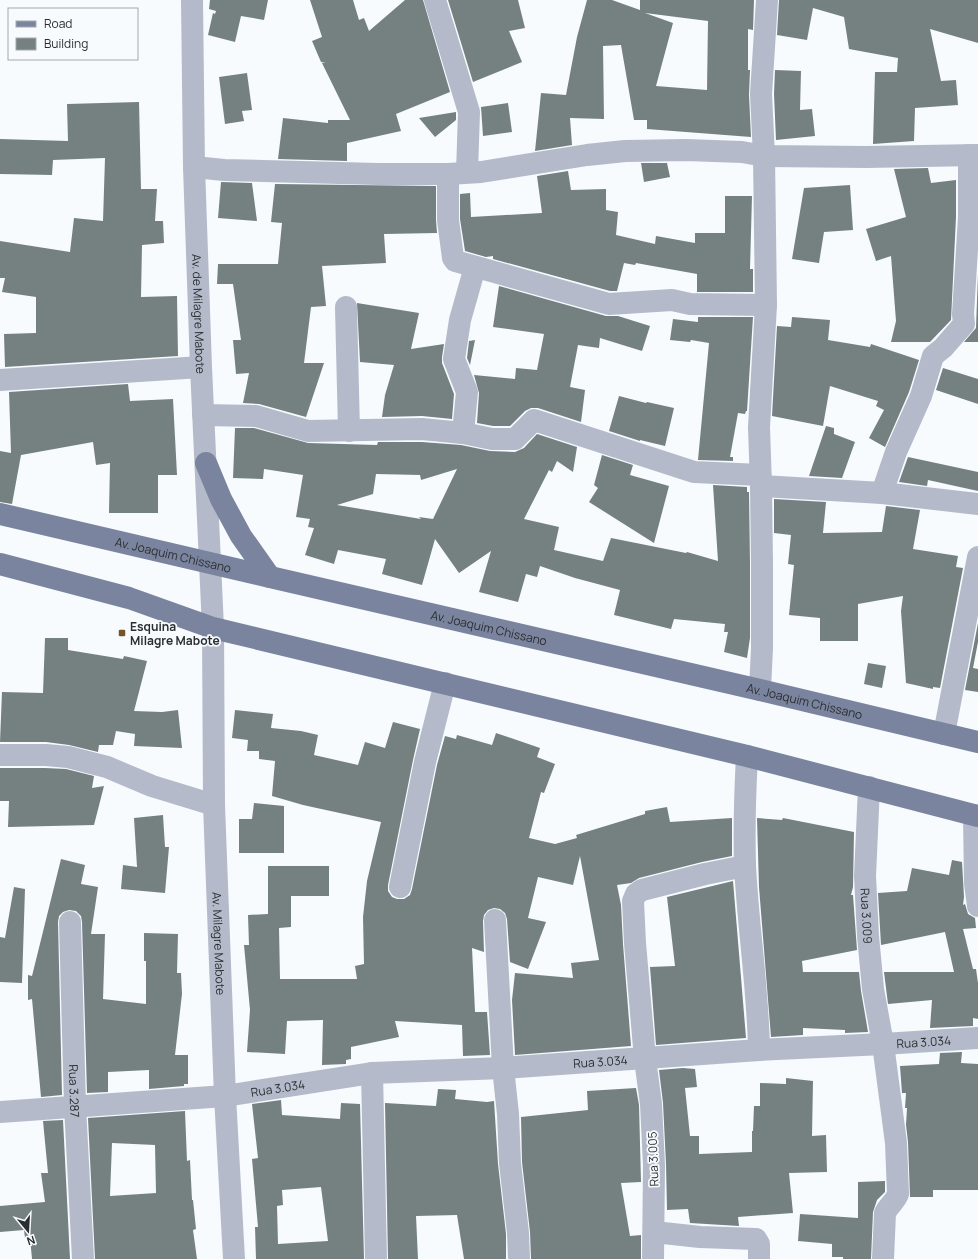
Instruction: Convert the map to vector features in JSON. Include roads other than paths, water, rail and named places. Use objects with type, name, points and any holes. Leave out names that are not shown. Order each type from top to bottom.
[{"type":"main road","points":[[206,463],[221,499],[241,536],[270,577]]},
{"type":"main road","name":"Av. Joaquim Chissano","points":[[0,514],[978,742]]},
{"type":"main road","points":[[0,564],[129,598],[213,628],[747,756],[976,815]]},
{"type":"street","name":"Av. de Milagre Mabote","points":[[192,0],[194,167],[201,367],[213,628]]},
{"type":"street","points":[[435,0],[469,112],[448,220],[453,258],[455,261],[609,304],[672,300],[690,304],[766,305]]},
{"type":"street","points":[[760,690],[762,648],[758,427],[766,305],[764,156],[761,94],[767,0]]},
{"type":"street","points":[[194,167],[224,170],[378,174],[458,173],[481,172],[587,155],[625,151],[686,150],[742,152],[764,156],[867,157],[974,155],[963,314],[971,323],[933,356],[921,396],[896,452],[882,493]]},
{"type":"street","points":[[463,433],[467,392],[454,359],[460,320],[475,267]]},
{"type":"street","points":[[346,307],[348,431]]},
{"type":"street","points":[[0,380],[201,367]]},
{"type":"street","points":[[203,415],[256,416],[308,431],[422,429],[463,433],[492,439],[515,439],[534,420],[694,472],[760,481],[978,504]]},
{"type":"street","points":[[944,734],[978,557]]},
{"type":"street","name":"Av. Milagre Mabote","points":[[213,628],[214,805],[225,1096],[234,1259]]},
{"type":"street","points":[[400,887],[426,762],[445,683]]},
{"type":"street","points":[[0,755],[46,755],[68,757],[107,767],[152,786],[214,805]]},
{"type":"street","points":[[747,756],[744,800],[745,866],[759,1018],[759,1050]]},
{"type":"street","name":"Rua 3.009","points":[[869,787],[865,876],[868,936],[873,989],[883,1044],[896,1143],[898,1194],[896,1200],[887,1208],[885,1213],[883,1259]]},
{"type":"street","points":[[976,815],[975,882],[978,906]]},
{"type":"street","name":"Rua 3.005","points":[[653,1259],[654,1165],[651,1104],[645,1059],[633,901],[636,894],[642,890],[705,874],[745,866]]},
{"type":"street","points":[[495,920],[503,1068],[519,1259]]},
{"type":"street","name":"Rua 3.287","points":[[70,922],[83,1259]]},
{"type":"street","name":"Rua 3.034","points":[[0,1112],[225,1096],[372,1073],[503,1068],[759,1050],[978,1038]]},
{"type":"street","points":[[372,1073],[376,1259]]},
{"type":"street","points":[[654,1232],[700,1237],[756,1238],[759,1244],[759,1259]]},
{"type":"place","name":"Esquina Milagre Mabote","points":[[122,633]]}]
